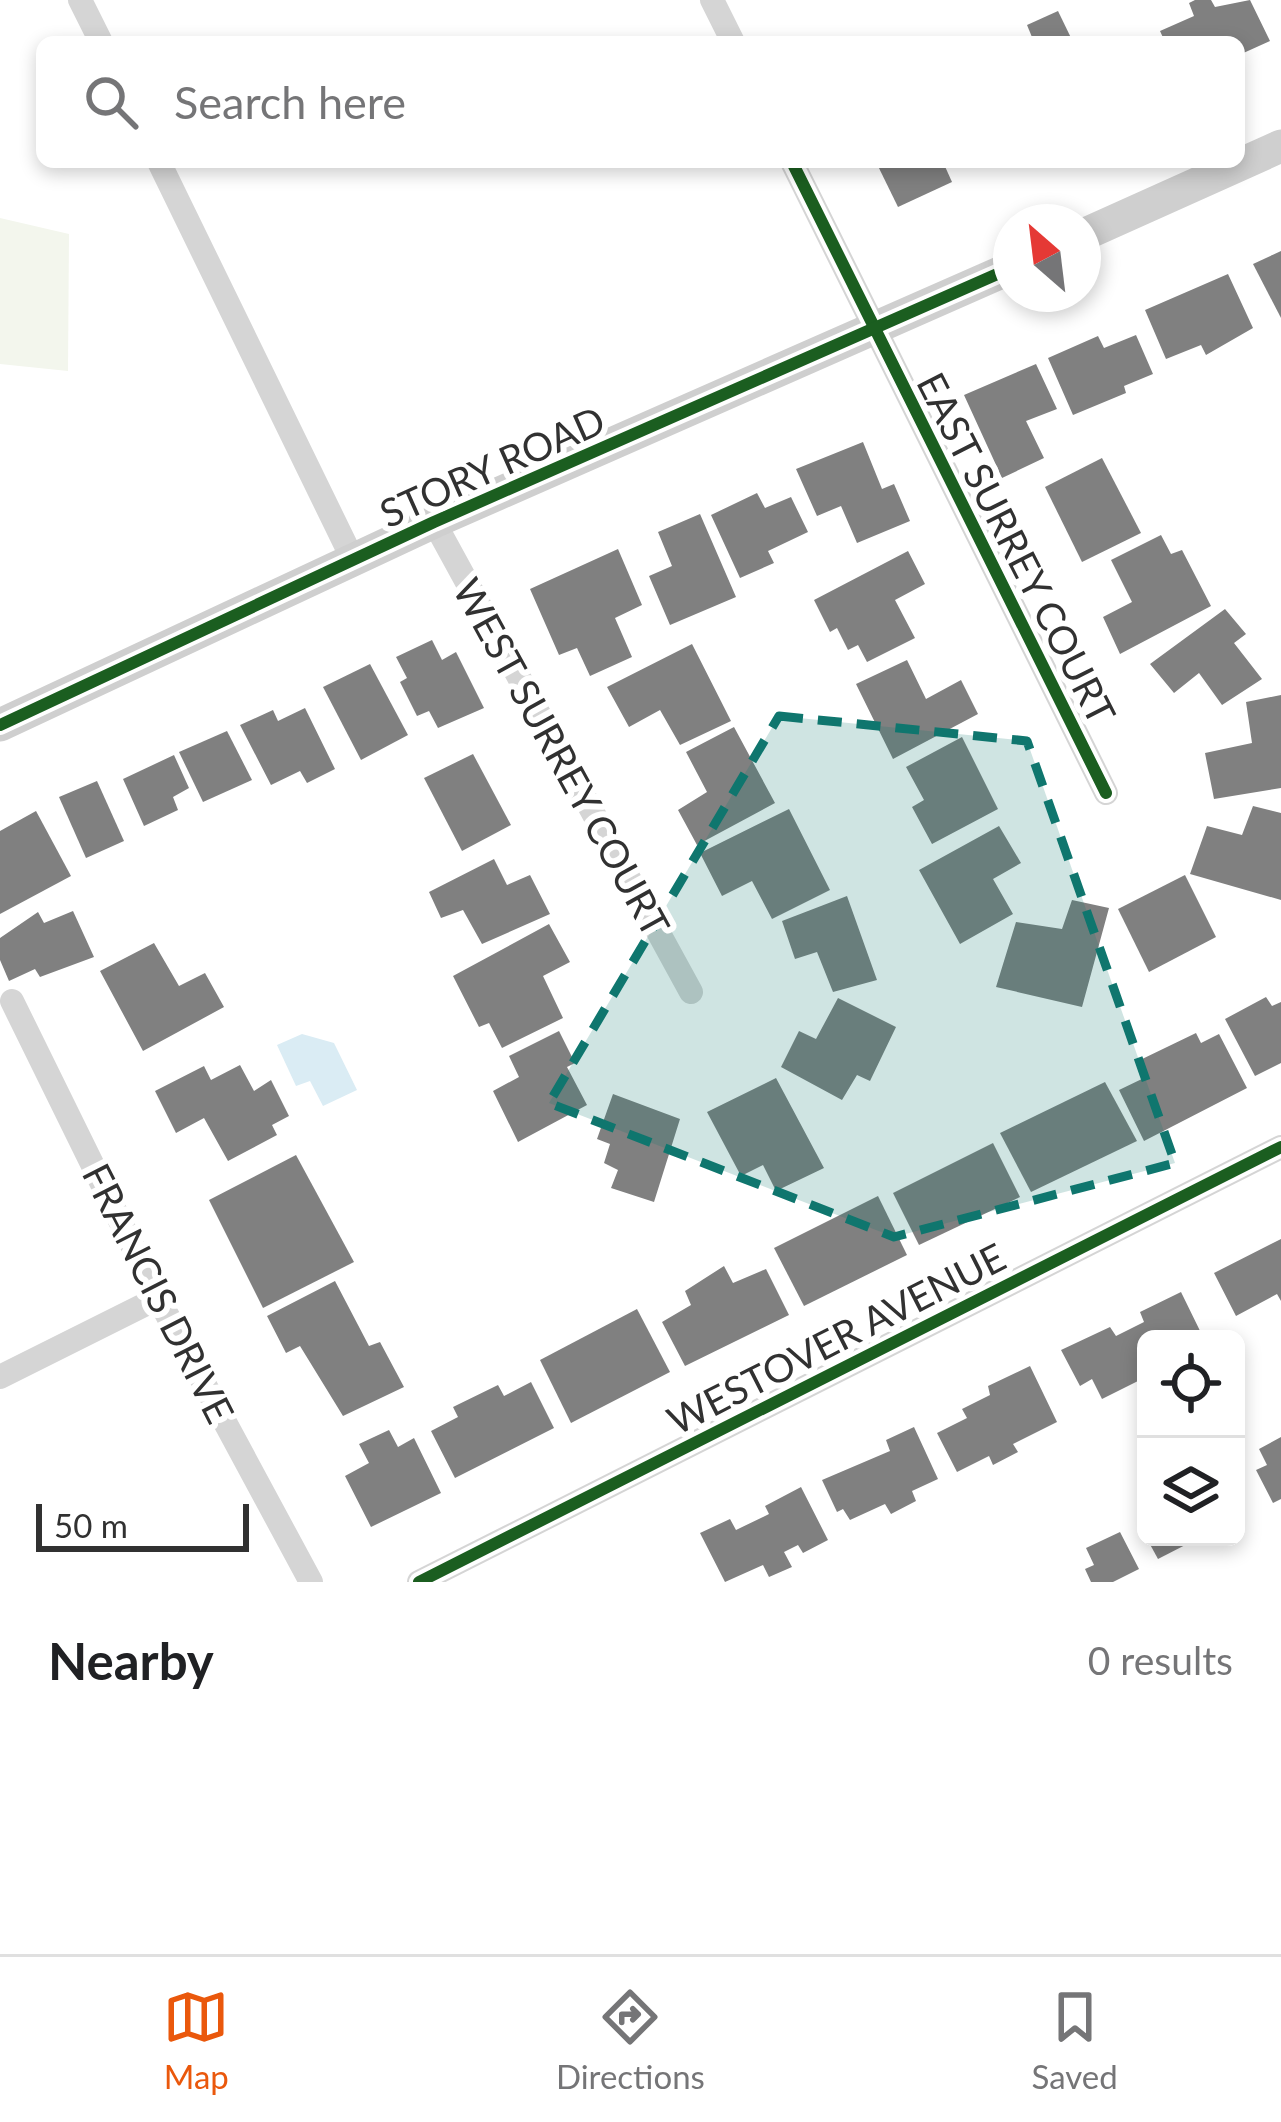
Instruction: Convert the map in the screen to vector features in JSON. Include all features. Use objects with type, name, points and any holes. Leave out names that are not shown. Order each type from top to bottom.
[{"type":"street","points":[[80,0],[97,36]]},
{"type":"street","points":[[712,0],[730,36]]},
{"type":"street","points":[[1245,162],[1281,146]]},
{"type":"street","points":[[162,168],[354,562]]},
{"type":"street","name":"EAST SURREY COURT","points":[[795,168],[1106,793]]},
{"type":"street","points":[[1101,228],[1233,168]]},
{"type":"street","name":"STORY ROAD","points":[[0,725],[434,522],[993,276]]},
{"type":"street","name":"WEST SURREY COURT","points":[[434,522],[691,992]]},
{"type":"street","name":"FRANCIS DRIVE","points":[[12,1001],[158,1298],[311,1582]]},
{"type":"street","name":"WESTOVER AVENUE","points":[[418,1582],[1281,1147]]},
{"type":"street","points":[[0,1377],[158,1298]]},
{"type":"highlighted area","points":[[779,716],[1027,741],[1175,1163],[894,1237],[549,1103]]},
{"type":"shaded area","points":[[0,218],[69,234],[68,371],[0,364]]},
{"type":"shaded area","points":[[302,1034],[334,1043],[357,1090],[323,1106],[310,1081],[296,1086],[277,1045]]},
{"type":"building","points":[[1211,0],[1215,7],[1250,0],[1270,41],[1245,52],[1245,36],[1162,36],[1160,31],[1194,16],[1189,3]]},
{"type":"building","points":[[1058,11],[1070,36],[1032,36],[1027,25]]},
{"type":"building","points":[[879,168],[946,168],[952,182],[898,207]]},
{"type":"building","points":[[1281,251],[1281,318],[1253,264]]},
{"type":"building","points":[[1228,274],[1253,328],[1206,355],[1201,345],[1166,359],[1145,310]]},
{"type":"building","points":[[1136,335],[1153,374],[1124,386],[1126,393],[1073,415],[1048,358],[1098,336],[1104,348]]},
{"type":"building","points":[[1036,364],[1057,409],[1026,421],[1044,458],[1002,478],[964,395]]},
{"type":"building","points":[[863,442],[882,489],[894,484],[910,521],[857,543],[841,506],[817,516],[796,469]]},
{"type":"building","points":[[1102,458],[1141,533],[1082,562],[1045,487]]},
{"type":"building","points":[[757,493],[765,508],[791,497],[808,532],[768,551],[774,563],[740,578],[711,515]]},
{"type":"building","points":[[700,514],[736,597],[670,625],[649,576],[672,566],[658,532]]},
{"type":"building","points":[[1161,535],[1171,554],[1182,550],[1211,606],[1120,654],[1103,617],[1132,602],[1111,560]]},
{"type":"building","points":[[618,549],[642,605],[615,618],[632,657],[590,676],[577,648],[559,655],[530,589]]},
{"type":"building","points":[[908,551],[925,584],[895,600],[915,638],[867,662],[858,645],[848,650],[837,628],[830,632],[814,600]]},
{"type":"building","points":[[1225,609],[1246,634],[1234,643],[1262,679],[1222,705],[1199,673],[1174,693],[1150,664]]},
{"type":"building","points":[[432,640],[442,660],[456,652],[484,708],[438,728],[429,711],[417,716],[400,682],[407,678],[396,657]]},
{"type":"building","points":[[692,644],[731,721],[680,745],[660,710],[629,727],[607,687]]},
{"type":"building","points":[[907,660],[926,699],[961,680],[978,714],[893,759],[856,684]]},
{"type":"building","points":[[370,664],[408,735],[361,760],[323,687]]},
{"type":"building","points":[[1281,695],[1281,788],[1214,799],[1205,753],[1252,743],[1246,702]]},
{"type":"building","points":[[305,708],[335,769],[307,783],[300,771],[271,785],[240,725],[273,710],[278,721]]},
{"type":"building","points":[[734,727],[775,803],[697,845],[678,810],[707,792],[686,752]]},
{"type":"building","points":[[227,731],[252,780],[203,802],[179,752]]},
{"type":"building","points":[[962,737],[998,809],[932,844],[912,807],[924,800],[906,767]]},
{"type":"building","points":[[473,754],[511,825],[462,851],[424,778]]},
{"type":"building","points":[[174,755],[189,788],[173,797],[178,810],[144,826],[123,779]]},
{"type":"building","points":[[97,781],[124,841],[86,858],[59,797]]},
{"type":"building","points":[[1253,806],[1281,813],[1281,900],[1190,874],[1207,826],[1242,835]]},
{"type":"building","points":[[789,809],[830,890],[772,919],[752,881],[722,896],[700,853]]},
{"type":"building","points":[[36,811],[71,876],[0,914],[0,831]]},
{"type":"building","points":[[999,826],[1021,863],[993,879],[1013,914],[960,944],[919,870]]},
{"type":"building","points":[[494,859],[507,885],[530,875],[550,914],[482,944],[463,910],[441,918],[429,892]]},
{"type":"building","points":[[1185,875],[1216,937],[1149,972],[1118,909]]},
{"type":"building","points":[[847,896],[877,980],[833,992],[817,952],[795,959],[782,921]]},
{"type":"building","points":[[1072,900],[1109,908],[1082,1007],[996,987],[1016,922],[1062,929]]},
{"type":"building","points":[[73,911],[94,957],[40,977],[35,969],[9,981],[0,960],[0,938],[38,912],[44,923]]},
{"type":"building","points":[[549,924],[570,962],[543,976],[563,1018],[502,1048],[489,1023],[479,1027],[453,976]]},
{"type":"building","points":[[154,943],[179,986],[205,973],[224,1007],[143,1051],[100,971]]},
{"type":"building","points":[[1266,997],[1272,1006],[1281,1002],[1281,1063],[1255,1076],[1225,1019]]},
{"type":"building","points":[[838,998],[896,1027],[870,1081],[857,1075],[842,1100],[781,1067],[799,1031],[816,1039]]},
{"type":"building","points":[[559,1031],[575,1063],[567,1067],[587,1105],[518,1142],[493,1091],[519,1077],[509,1056]]},
{"type":"building","points":[[1196,1033],[1201,1043],[1219,1034],[1247,1088],[1144,1141],[1119,1090],[1146,1077],[1138,1061]]},
{"type":"building","points":[[240,1065],[254,1091],[271,1080],[289,1116],[272,1125],[277,1135],[228,1161],[204,1118],[176,1133],[155,1091],[204,1066],[211,1080]]},
{"type":"building","points":[[776,1078],[824,1168],[776,1191],[763,1165],[741,1176],[707,1112]]},
{"type":"building","points":[[1105,1082],[1137,1141],[1031,1192],[1000,1133]]},
{"type":"building","points":[[613,1094],[680,1119],[654,1202],[611,1188],[618,1170],[604,1163],[610,1144],[597,1139]]},
{"type":"building","points":[[993,1143],[1020,1197],[919,1245],[893,1193]]},
{"type":"building","points":[[296,1155],[354,1262],[263,1308],[209,1200]]},
{"type":"building","points":[[878,1196],[907,1255],[804,1306],[774,1248]]},
{"type":"building","points":[[1281,1239],[1281,1301],[1277,1294],[1236,1316],[1214,1273]]},
{"type":"building","points":[[724,1266],[733,1283],[766,1269],[789,1315],[685,1366],[662,1322],[691,1305],[685,1291]]},
{"type":"building","points":[[335,1281],[369,1346],[380,1342],[404,1387],[343,1416],[300,1346],[286,1353],[267,1316]]},
{"type":"building","points":[[1181,1292],[1200,1330],[1137,1330],[1137,1382],[1102,1399],[1092,1379],[1080,1386],[1061,1350],[1110,1327],[1116,1336],[1144,1322],[1140,1312]]},
{"type":"building","points":[[637,1309],[670,1372],[571,1423],[540,1360]]},
{"type":"building","points":[[1030,1366],[1057,1422],[1013,1444],[1018,1452],[993,1465],[989,1456],[957,1472],[937,1433],[967,1418],[962,1409],[990,1395],[988,1386]]},
{"type":"building","points":[[531,1382],[554,1428],[455,1478],[431,1431],[458,1417],[453,1407],[498,1385],[504,1396]]},
{"type":"building","points":[[914,1427],[938,1479],[912,1491],[916,1501],[891,1514],[885,1504],[850,1520],[843,1509],[837,1512],[822,1480],[890,1451],[886,1440]]},
{"type":"building","points":[[389,1430],[398,1447],[414,1438],[441,1493],[371,1527],[345,1476],[369,1463],[359,1444]]},
{"type":"building","points":[[1281,1437],[1281,1499],[1273,1503],[1256,1470],[1267,1465],[1259,1449]]},
{"type":"building","points":[[801,1487],[828,1540],[803,1553],[798,1545],[784,1552],[792,1567],[769,1577],[763,1565],[725,1582],[700,1533],[730,1519],[736,1530],[769,1514],[765,1506]]},
{"type":"building","points":[[1120,1532],[1139,1569],[1113,1582],[1091,1582],[1085,1569],[1094,1565],[1086,1548]]},
{"type":"building","points":[[1151,1546],[1183,1546],[1158,1559]]},
{"type":"cycle path","points":[[795,168],[1106,793]]},
{"type":"cycle path","points":[[0,725],[434,522],[993,276]]},
{"type":"cycle path","points":[[419,1582],[1281,1147]]}]
